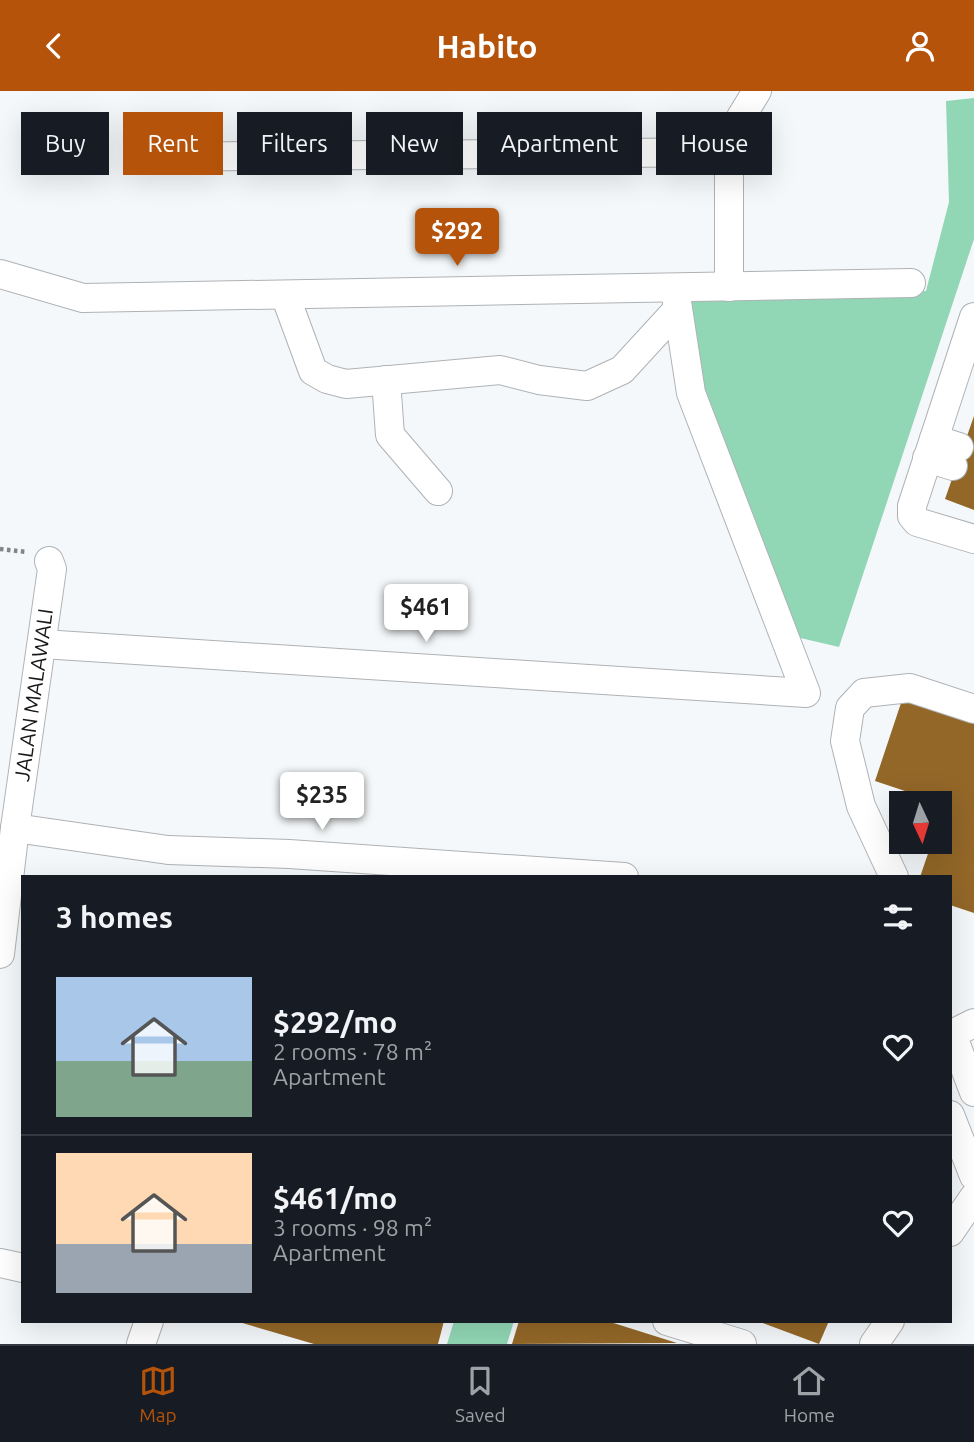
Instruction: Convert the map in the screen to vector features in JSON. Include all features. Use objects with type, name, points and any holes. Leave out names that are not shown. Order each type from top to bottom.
[{"type":"street","points":[[743,112],[757,91]]},
{"type":"street","points":[[223,156],[656,153]]},
{"type":"street","points":[[729,175],[729,287]]},
{"type":"street","points":[[0,274],[83,298],[285,295],[677,299],[729,287],[911,283]]},
{"type":"street","points":[[285,295],[313,371],[327,379],[346,384],[499,370],[539,380],[587,386],[622,370],[677,299]]},
{"type":"street","points":[[42,644],[806,693],[691,393],[677,299]]},
{"type":"street","points":[[974,317],[943,452],[912,506],[912,516],[917,521],[974,539]]},
{"type":"street","points":[[386,380],[390,435],[438,491]]},
{"type":"street","name":"JALAN MALAWALI","points":[[0,954],[52,569],[49,561]]},
{"type":"street","points":[[893,875],[861,806],[845,741],[850,708],[864,693],[910,688],[974,709]]},
{"type":"street","points":[[15,828],[168,850],[289,854],[595,875]]},
{"type":"street","points":[[974,1023],[952,1034],[974,1092]]},
{"type":"street","points":[[952,1120],[974,1176]]},
{"type":"street","points":[[952,1229],[974,1197]]},
{"type":"street","points":[[0,1263],[21,1268]]},
{"type":"street","points":[[141,1344],[148,1323]]},
{"type":"street","points":[[674,1323],[742,1344]]},
{"type":"street","points":[[874,1344],[889,1323]]},
{"type":"green space","points":[[974,98],[974,239],[839,647],[779,633],[700,390],[689,300],[926,291],[949,202],[946,101]]},
{"type":"green space","points":[[453,1323],[513,1323],[507,1344],[447,1344]]},
{"type":"building","points":[[974,416],[974,510],[945,499]]},
{"type":"building","points":[[902,700],[974,723],[974,913],[952,906],[952,875],[921,875],[928,854],[952,854],[952,791],[905,791],[875,781]]},
{"type":"building","points":[[242,1323],[443,1323],[438,1344],[314,1344]]},
{"type":"building","points":[[518,1323],[613,1323],[677,1343],[512,1344]]},
{"type":"building","points":[[762,1323],[828,1323],[819,1344]]}]
